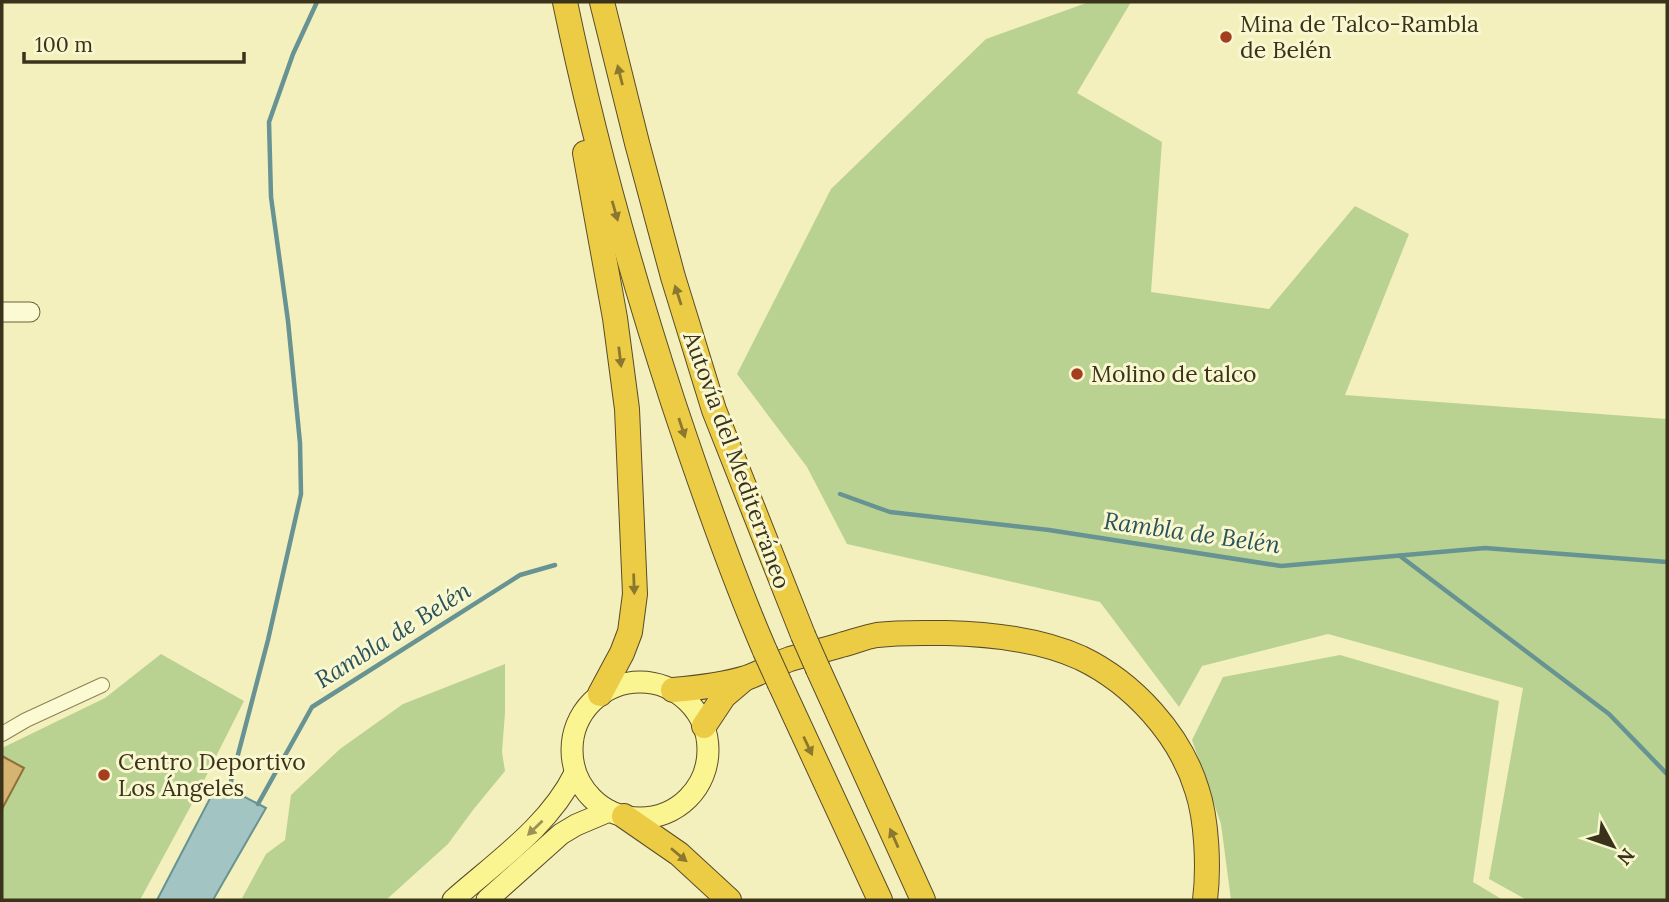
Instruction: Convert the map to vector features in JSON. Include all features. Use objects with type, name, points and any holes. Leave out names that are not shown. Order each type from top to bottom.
[{"type":"highway","name":"Autovía del Mediterráneo","points":[[565,2],[597,143],[652,337],[704,495],[751,619],[880,900]]},
{"type":"highway","name":"Autovía del Mediterráneo","points":[[603,2],[637,143],[681,304],[715,410],[803,635],[923,900]]},
{"type":"highway","points":[[575,48],[572,90],[615,318],[627,409],[635,594],[630,632],[600,694]]},
{"type":"highway","points":[[673,690],[746,678],[790,660],[877,635],[968,634],[1011,638],[1038,643],[1081,658],[1117,680],[1142,702],[1164,727],[1181,754],[1197,790],[1205,830],[1205,900]]},
{"type":"highway","points":[[704,726],[724,696],[746,678]]},
{"type":"highway","points":[[616,814],[680,854],[729,900]]},
{"type":"highway","points":[[1192,900],[1206,861]]},
{"type":"highway","points":[[910,872],[936,900]]},
{"type":"main road","points":[[636,682],[659,684],[673,690],[686,699],[704,726],[707,739],[706,766],[702,778],[686,800],[675,808],[650,817],[637,818],[616,814],[589,796],[575,773],[572,761],[573,736],[582,712],[600,694],[614,687],[636,682]]},
{"type":"main road","points":[[453,900],[551,812],[575,773]]},
{"type":"main road","points":[[486,900],[561,834],[576,825],[616,814]]},
{"type":"street","points":[[2,312],[30,312]]},
{"type":"street","points":[[2,734],[102,685]]},
{"type":"green space","points":[[1089,2],[1131,2],[1077,93],[1162,142],[1151,292],[1269,309],[1355,206],[1409,234],[1345,395],[1667,419],[1667,900],[1527,900],[1489,879],[1523,688],[1328,634],[1202,666],[1179,707],[1100,602],[847,544],[807,467],[737,374],[831,189],[986,39]]},
{"type":"green space","name":"Centro Deportivo Los Ángeles","points":[[161,654],[244,701],[140,900],[2,900],[2,748],[105,698]]},
{"type":"green space","points":[[1340,655],[1499,701],[1473,882],[1503,900],[1231,900],[1221,824],[1192,740],[1223,677]]},
{"type":"green space","points":[[505,664],[502,752],[505,771],[448,844],[386,900],[241,900],[266,854],[285,840],[291,795],[340,749],[403,704]]},
{"type":"water","points":[[218,783],[266,808],[213,900],[157,900]]},
{"type":"building","points":[[2,756],[24,768],[2,809]]},
{"type":"waterway","points":[[229,789],[268,640],[301,494],[300,443],[288,321],[271,197],[269,122],[293,54],[317,2]]},
{"type":"waterway","name":"Rambla de Belén","points":[[840,494],[890,512],[1049,530],[1281,566],[1485,548],[1667,562]]},
{"type":"waterway","points":[[1400,556],[1609,714],[1667,774]]},
{"type":"waterway","name":"Rambla de Belén","points":[[258,804],[312,707],[520,575],[555,565]]},
{"type":"place","name":"Mina de Talco-Rambla de Belén","points":[[1226,37]]},
{"type":"place","name":"Molino de talco","points":[[1077,374]]},
{"type":"place","name":"Centro Deportivo Los Ángeles","points":[[104,775]]}]
